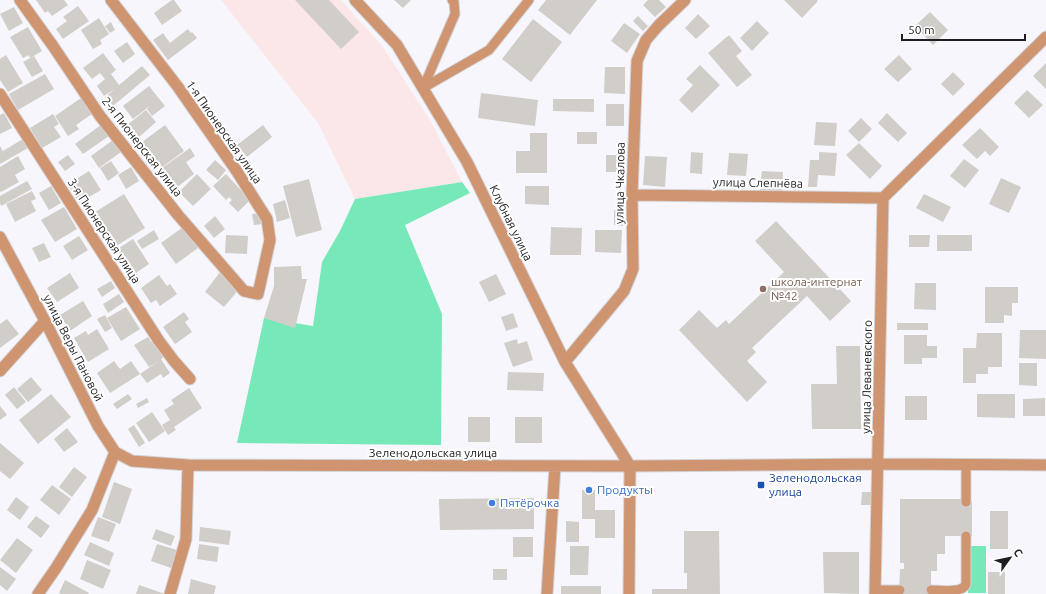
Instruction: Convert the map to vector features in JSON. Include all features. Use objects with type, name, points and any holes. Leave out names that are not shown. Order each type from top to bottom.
[{"type":"street","name":"2-я Пионерская улица","points":[[20,0],[100,116],[178,215],[244,291],[258,294]]},
{"type":"street","name":"1-я Пионерская улица","points":[[111,0],[178,87],[236,170],[267,219],[270,240],[258,294]]},
{"type":"street","name":"Клубная улица","points":[[355,0],[397,45],[467,162],[565,362],[630,466]]},
{"type":"street","name":"улица Чкалова","points":[[565,362],[624,291],[633,269],[632,195],[637,60],[646,40],[685,0]]},
{"type":"street","points":[[883,198],[1046,36]]},
{"type":"street","name":"3-я Пионерская улица","points":[[0,94],[160,341],[174,361],[190,379]]},
{"type":"street","name":"улица Слепнёва","points":[[632,195],[883,198]]},
{"type":"street","name":"улица Леваневского","points":[[875,592],[883,198]]},
{"type":"street","name":"улица Веры Пановой","points":[[1,242],[45,321],[98,426],[115,452],[132,461]]},
{"type":"street","points":[[0,372],[45,321]]},
{"type":"street","points":[[38,594],[92,510],[115,452]]},
{"type":"street","name":"Зеленодольская улица","points":[[132,461],[188,465],[1046,465]]},
{"type":"street","points":[[170,594],[186,539],[188,465]]},
{"type":"street","points":[[547,594],[555,466]]},
{"type":"street","points":[[629,594],[630,466]]},
{"type":"lane","points":[[423,88],[489,50],[529,0]]},
{"type":"lane","points":[[423,88],[455,14],[454,1]]},
{"type":"lane","points":[[966,465],[966,502]]},
{"type":"lane","points":[[931,590],[958,590],[965,587],[966,536]]},
{"type":"lane","points":[[875,592],[900,590]]},
{"type":"shaded area","points":[[221,0],[341,0],[383,47],[430,120],[462,182],[355,199],[318,123]]},
{"type":"green space","points":[[462,182],[470,193],[405,225],[442,314],[441,445],[237,443],[264,318],[313,326],[322,262],[340,231],[355,199]]},
{"type":"green space","points":[[969,546],[986,546],[986,593],[968,593]]},
{"type":"building","points":[[36,0],[64,0],[68,5],[52,16],[48,11],[45,13]]},
{"type":"building","points":[[174,0],[182,11],[162,25],[154,13]]},
{"type":"building","points":[[295,0],[329,0],[359,32],[341,49]]},
{"type":"building","points":[[394,0],[411,0],[403,8]]},
{"type":"building","points":[[546,0],[597,0],[570,35],[538,10]]},
{"type":"building","points":[[648,0],[659,0],[666,7],[655,17],[643,5]]},
{"type":"building","points":[[784,0],[817,0],[818,1],[802,18]]},
{"type":"building","points":[[78,6],[89,21],[63,39],[56,29],[67,21],[63,17]]},
{"type":"building","points":[[14,7],[23,23],[9,31],[0,14]]},
{"type":"building","points":[[930,12],[948,30],[933,45],[915,26]]},
{"type":"building","points":[[698,14],[710,26],[696,39],[685,28]]},
{"type":"building","points":[[638,16],[648,26],[643,31],[633,21]]},
{"type":"building","points":[[99,18],[109,34],[100,40],[102,44],[93,49],[81,30]]},
{"type":"building","points":[[533,19],[562,42],[531,82],[502,59]]},
{"type":"building","points":[[757,21],[769,33],[752,51],[740,38]]},
{"type":"building","points":[[111,22],[115,30],[110,33],[105,26]]},
{"type":"building","points":[[624,23],[640,34],[627,53],[611,41]]},
{"type":"building","points":[[28,27],[42,51],[30,58],[29,55],[23,58],[10,37]]},
{"type":"building","points":[[188,29],[197,38],[168,60],[153,40],[163,33],[170,43]]},
{"type":"building","points":[[729,35],[742,51],[736,56],[752,75],[737,87],[708,53]]},
{"type":"building","points":[[127,42],[135,54],[123,63],[114,51]]},
{"type":"building","points":[[103,53],[116,70],[111,74],[119,85],[142,66],[150,75],[113,106],[105,97],[115,89],[104,96],[97,86],[105,79],[100,73],[92,79],[83,68]]},
{"type":"building","points":[[6,55],[23,83],[8,92],[0,80],[0,59]]},
{"type":"building","points":[[899,55],[912,69],[898,82],[884,69]]},
{"type":"building","points":[[34,56],[43,71],[32,77],[23,62]]},
{"type":"building","points":[[1046,63],[1046,89],[1033,76]]},
{"type":"building","points":[[700,65],[720,85],[692,113],[679,100],[693,85],[686,79]]},
{"type":"building","points":[[605,67],[625,67],[625,94],[604,93]]},
{"type":"building","points":[[953,72],[965,84],[953,96],[941,84]]},
{"type":"building","points":[[45,74],[54,89],[18,110],[9,94]]},
{"type":"building","points":[[149,86],[165,106],[152,116],[147,109],[151,105],[133,119],[123,106]]},
{"type":"building","points":[[1027,90],[1043,105],[1029,118],[1014,103]]},
{"type":"building","points":[[481,93],[538,100],[535,126],[478,118]]},
{"type":"building","points":[[81,98],[92,114],[76,125],[79,129],[68,136],[55,116]]},
{"type":"building","points":[[553,99],[594,99],[594,112],[553,111]]},
{"type":"building","points":[[606,104],[624,104],[624,126],[606,126]]},
{"type":"building","points":[[146,110],[156,122],[138,138],[127,125]]},
{"type":"building","points":[[4,113],[12,128],[0,134],[0,115]]},
{"type":"building","points":[[887,113],[907,133],[898,142],[878,123]]},
{"type":"building","points":[[53,114],[59,124],[54,127],[61,137],[42,148],[30,128]]},
{"type":"building","points":[[861,118],[872,129],[859,142],[848,131]]},
{"type":"building","points":[[816,122],[837,123],[835,146],[814,145]]},
{"type":"building","points":[[101,125],[109,136],[83,154],[75,144]]},
{"type":"building","points":[[165,125],[184,151],[161,168],[142,142]]},
{"type":"building","points":[[263,125],[272,137],[247,157],[237,145]]},
{"type":"building","points":[[980,128],[999,147],[990,156],[985,151],[977,159],[962,145]]},
{"type":"building","points":[[577,132],[597,132],[597,144],[577,144]]},
{"type":"building","points":[[530,133],[547,133],[547,173],[516,173],[516,151],[530,151]]},
{"type":"building","points":[[23,139],[28,148],[0,164],[0,146],[6,157],[3,151]]},
{"type":"building","points":[[113,140],[121,152],[99,168],[91,156]]},
{"type":"building","points":[[859,143],[882,166],[870,179],[846,155]]},
{"type":"building","points":[[190,148],[195,156],[186,162],[194,174],[176,188],[162,168]]},
{"type":"building","points":[[691,152],[703,153],[702,174],[690,173]]},
{"type":"building","points":[[819,152],[837,153],[835,176],[818,175],[817,187],[808,187],[810,160],[819,160]]},
{"type":"building","points":[[729,153],[748,154],[746,176],[727,175]]},
{"type":"building","points":[[68,155],[75,164],[65,171],[58,162]]},
{"type":"building","points":[[606,155],[621,155],[621,172],[606,172]]},
{"type":"building","points":[[18,156],[25,169],[15,175],[19,182],[1,192],[0,167]]},
{"type":"building","points":[[645,156],[667,157],[665,187],[643,185]]},
{"type":"building","points":[[964,159],[979,170],[965,188],[950,176]]},
{"type":"building","points":[[215,160],[226,170],[218,180],[206,170]]},
{"type":"building","points":[[111,161],[119,173],[108,181],[100,168]]},
{"type":"building","points":[[131,167],[139,181],[126,189],[118,175]]},
{"type":"building","points":[[89,171],[101,190],[79,203],[68,184]]},
{"type":"building","points":[[762,171],[783,172],[782,191],[760,190]]},
{"type":"building","points":[[197,174],[211,189],[193,206],[179,192]]},
{"type":"building","points":[[226,174],[250,200],[238,212],[229,203],[232,200],[229,197],[226,200],[213,186]]},
{"type":"building","points":[[1001,178],[1021,187],[1009,213],[989,204]]},
{"type":"building","points":[[309,179],[322,230],[296,237],[283,186]]},
{"type":"building","points":[[27,181],[32,189],[1,206],[0,196]]},
{"type":"building","points":[[51,186],[61,203],[49,210],[39,193]]},
{"type":"building","points":[[525,186],[549,186],[549,205],[525,204]]},
{"type":"building","points":[[32,191],[36,199],[31,201],[36,211],[15,222],[6,204]]},
{"type":"building","points":[[124,194],[145,228],[113,248],[92,214]]},
{"type":"building","points":[[924,194],[951,207],[943,222],[916,208]]},
{"type":"building","points":[[285,200],[290,218],[277,222],[273,204]]},
{"type":"building","points":[[64,207],[77,229],[55,242],[41,220]]},
{"type":"building","points":[[614,210],[623,210],[623,226],[614,225]]},
{"type":"building","points":[[261,213],[263,224],[254,225],[252,214]]},
{"type":"building","points":[[215,216],[225,229],[214,238],[204,226]]},
{"type":"building","points":[[776,221],[851,301],[830,321],[807,296],[752,348],[756,352],[747,361],[767,382],[747,402],[679,330],[699,310],[717,328],[726,320],[729,324],[784,272],[755,241]]},
{"type":"building","points":[[183,227],[198,248],[176,264],[161,243]]},
{"type":"building","points":[[551,227],[582,228],[581,255],[550,255]]},
{"type":"building","points":[[154,230],[159,239],[142,249],[137,241]]},
{"type":"building","points":[[595,230],[622,230],[621,253],[595,252]]},
{"type":"building","points":[[226,235],[248,236],[247,254],[225,253]]},
{"type":"building","points":[[909,235],[930,235],[929,247],[909,247]]},
{"type":"building","points":[[937,235],[972,235],[972,251],[937,251]]},
{"type":"building","points":[[79,236],[88,250],[72,260],[63,246]]},
{"type":"building","points":[[133,239],[149,264],[133,275],[116,250]]},
{"type":"building","points":[[44,243],[51,257],[39,262],[32,248]]},
{"type":"building","points":[[301,266],[302,279],[307,279],[295,328],[264,318],[274,286],[274,267]]},
{"type":"building","points":[[220,272],[240,288],[224,307],[205,292]]},
{"type":"building","points":[[70,273],[79,288],[57,302],[47,288]]},
{"type":"building","points":[[496,274],[506,294],[489,302],[479,282]]},
{"type":"building","points":[[159,275],[167,286],[170,284],[177,294],[160,306],[156,300],[151,303],[141,288]]},
{"type":"building","points":[[111,281],[115,288],[102,297],[97,289]]},
{"type":"building","points":[[915,283],[936,283],[936,310],[914,309]]},
{"type":"building","points":[[985,287],[1018,287],[1018,303],[1012,303],[1012,316],[1004,315],[1004,323],[985,323]]},
{"type":"building","points":[[119,294],[124,302],[108,313],[103,304]]},
{"type":"building","points":[[83,301],[92,316],[70,331],[60,315]]},
{"type":"building","points":[[126,307],[140,329],[121,341],[107,318]]},
{"type":"building","points":[[184,312],[189,319],[185,322],[192,332],[175,344],[163,327]]},
{"type":"building","points":[[513,313],[518,327],[506,331],[501,317]]},
{"type":"building","points":[[105,315],[112,328],[105,332],[97,319]]},
{"type":"building","points":[[7,319],[19,334],[0,348],[0,324]]},
{"type":"building","points":[[897,323],[928,323],[928,330],[897,330]]},
{"type":"building","points":[[97,329],[109,349],[88,362],[74,338],[86,331],[88,335]]},
{"type":"building","points":[[1020,330],[1046,330],[1046,359],[1019,358]]},
{"type":"building","points":[[977,333],[1002,333],[1002,367],[988,367],[988,374],[976,374],[976,383],[963,383],[963,348],[976,348]]},
{"type":"building","points":[[904,335],[927,335],[927,346],[937,346],[937,358],[922,358],[922,364],[904,364]]},
{"type":"building","points":[[148,337],[151,342],[155,340],[165,356],[161,359],[170,373],[163,378],[161,374],[147,383],[140,374],[159,361],[149,367],[134,345]]},
{"type":"building","points":[[517,339],[518,344],[527,341],[533,360],[513,367],[504,343]]},
{"type":"building","points":[[836,346],[860,346],[861,429],[812,429],[811,384],[837,384]]},
{"type":"building","points":[[114,361],[120,369],[131,361],[140,374],[110,393],[97,373]]},
{"type":"building","points":[[1019,363],[1037,363],[1037,386],[1019,385]]},
{"type":"building","points":[[508,372],[544,373],[543,391],[507,390]]},
{"type":"building","points":[[31,377],[42,390],[28,402],[17,389]]},
{"type":"building","points":[[14,387],[26,402],[17,409],[5,395]]},
{"type":"building","points":[[189,388],[202,408],[174,427],[176,430],[168,435],[162,425],[170,420],[164,410],[174,404],[171,400]]},
{"type":"building","points":[[51,394],[71,417],[38,444],[19,420]]},
{"type":"building","points":[[128,394],[132,399],[117,409],[113,404]]},
{"type":"building","points":[[977,394],[1015,394],[1015,418],[977,417]]},
{"type":"building","points":[[905,396],[927,396],[927,420],[905,420]]},
{"type":"building","points":[[147,398],[149,402],[138,408],[136,404]]},
{"type":"building","points":[[1045,398],[1045,416],[1023,416],[1023,399]]},
{"type":"building","points":[[0,406],[7,415],[0,420]]},
{"type":"building","points":[[152,412],[165,431],[149,442],[136,423]]},
{"type":"building","points":[[468,417],[490,417],[490,442],[468,442]]},
{"type":"building","points":[[515,417],[542,417],[542,443],[515,443]]},
{"type":"building","points":[[134,425],[145,443],[139,447],[128,429]]},
{"type":"building","points":[[67,428],[78,442],[64,452],[54,439]]},
{"type":"building","points":[[0,443],[24,463],[10,479],[0,471]]},
{"type":"building","points":[[74,467],[87,477],[72,497],[59,487]]},
{"type":"building","points":[[114,482],[132,489],[120,524],[102,517]]},
{"type":"building","points":[[52,485],[71,499],[59,515],[40,500]]},
{"type":"building","points":[[582,490],[595,490],[595,510],[615,510],[615,538],[595,538],[595,519],[582,519]]},
{"type":"building","points":[[862,492],[872,492],[872,505],[861,505]]},
{"type":"building","points":[[16,497],[29,507],[20,520],[7,510]]},
{"type":"building","points":[[534,498],[534,529],[440,530],[439,499]]},
{"type":"building","points":[[900,499],[964,499],[964,502],[972,502],[972,536],[945,536],[945,554],[937,554],[937,571],[931,571],[931,594],[899,594],[900,569],[904,569],[904,563],[900,563]]},
{"type":"building","points":[[990,511],[1008,511],[1008,549],[990,549]]},
{"type":"building","points":[[36,516],[50,526],[41,538],[27,527]]},
{"type":"building","points":[[98,517],[116,524],[109,542],[91,536]]},
{"type":"building","points":[[566,521],[579,522],[579,542],[566,542]]},
{"type":"building","points":[[200,527],[231,531],[229,545],[199,541]]},
{"type":"building","points":[[156,529],[175,536],[171,546],[152,539]]},
{"type":"building","points":[[684,531],[719,531],[720,594],[652,594],[652,589],[687,589],[687,573],[684,573]]},
{"type":"building","points":[[513,537],[533,537],[533,557],[513,557]]},
{"type":"building","points":[[17,538],[33,550],[16,573],[0,560]]},
{"type":"building","points":[[90,542],[114,553],[109,566],[84,555]]},
{"type":"building","points":[[157,544],[177,550],[171,568],[151,561]]},
{"type":"building","points":[[199,544],[219,547],[217,562],[197,559]]},
{"type":"building","points":[[570,546],[589,546],[588,575],[570,575]]},
{"type":"building","points":[[823,552],[859,552],[859,594],[824,593]]},
{"type":"building","points":[[87,560],[111,570],[103,589],[80,579]]},
{"type":"building","points":[[0,567],[16,579],[7,591],[0,585]]},
{"type":"building","points":[[493,569],[507,569],[507,580],[493,580]]},
{"type":"building","points":[[988,572],[1005,572],[1005,594],[988,594]]},
{"type":"building","points":[[191,579],[216,586],[214,594],[188,594]]},
{"type":"building","points":[[65,580],[89,593],[59,593]]},
{"type":"building","points":[[139,585],[165,594],[136,594]]},
{"type":"building","points":[[561,586],[601,586],[601,594],[561,594]]},
{"type":"place","name":"школа-интернат №42","points":[[763,289]]},
{"type":"place","name":"Зеленодольская улица","points":[[761,485]]},
{"type":"place","name":"Продукты","points":[[589,490]]},
{"type":"place","name":"Пятёрочка","points":[[492,503]]}]
